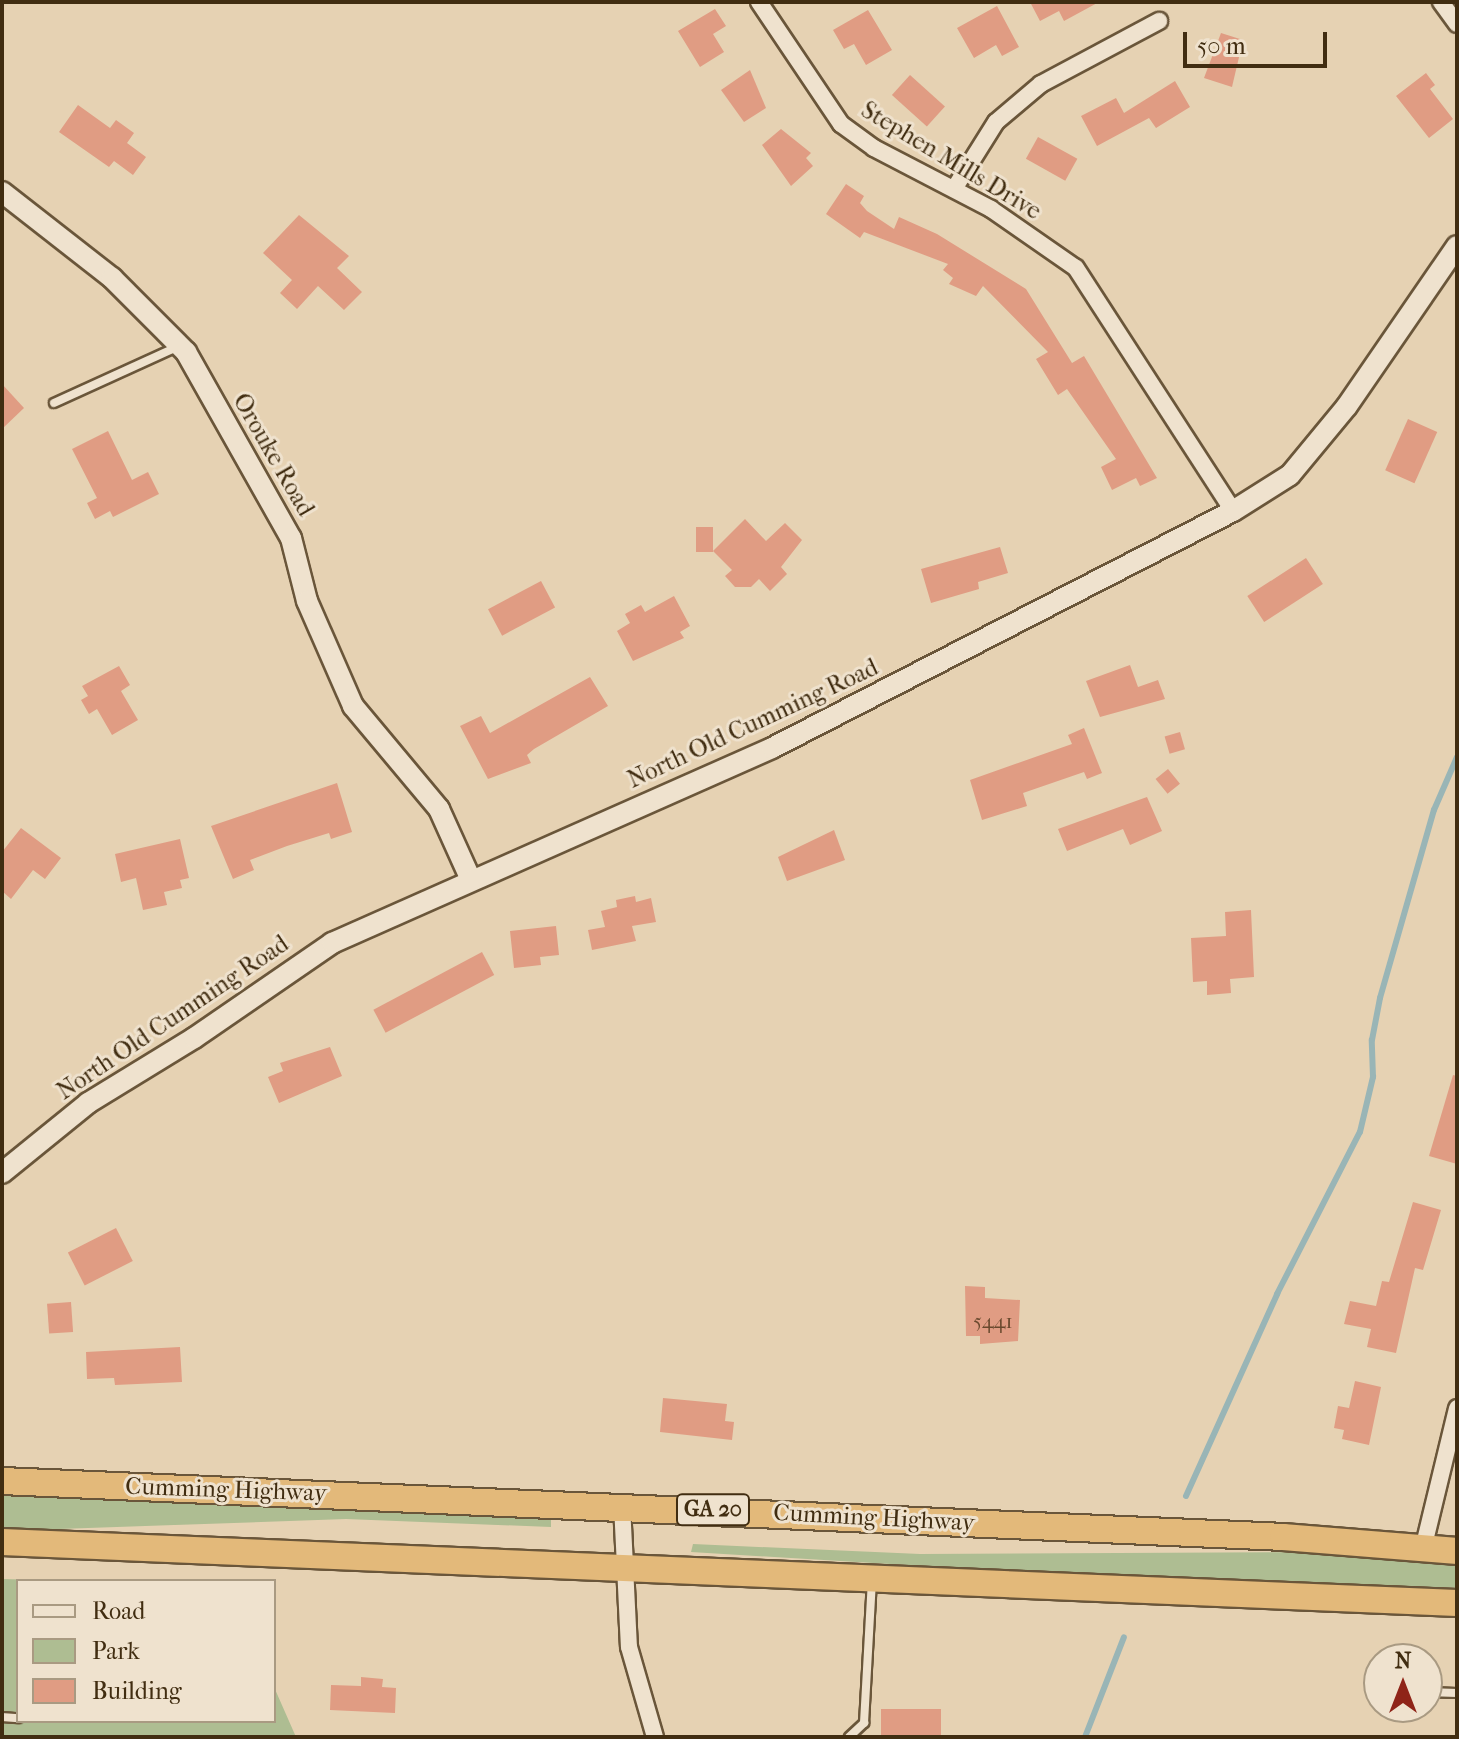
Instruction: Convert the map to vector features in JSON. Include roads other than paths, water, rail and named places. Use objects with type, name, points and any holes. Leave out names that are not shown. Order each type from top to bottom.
[{"type":"highway","name":"Cumming Highway","points":[[2,1481],[622,1505],[1283,1537],[1457,1551]]},
{"type":"highway","points":[[2,1542],[622,1564],[1457,1603]]},
{"type":"street","name":"Stephen Mills Drive","points":[[759,2],[841,124],[874,148],[954,189],[1076,268],[1233,511]]},
{"type":"street","points":[[1441,2],[1457,24]]},
{"type":"street","points":[[954,189],[996,122],[1041,84],[1159,21]]},
{"type":"street","name":"Orouke Road","points":[[2,192],[112,278],[179,346],[291,538],[307,601],[353,706],[439,809],[471,880]]},
{"type":"street","name":"North Old Cumming Road","points":[[2,1173],[88,1103],[332,943],[772,748],[1233,511],[1290,475],[1347,406],[1457,246]]},
{"type":"street","points":[[1423,1549],[1457,1408]]},
{"type":"street","points":[[622,1505],[622,1564],[629,1647],[655,1737]]},
{"type":"lane","points":[[54,403],[179,346]]},
{"type":"lane","points":[[849,1737],[864,1723],[872,1576]]},
{"type":"waterway","points":[[1186,1496],[1277,1294],[1360,1132],[1373,1077],[1372,1040],[1380,998],[1434,810],[1457,757]]},
{"type":"waterway","points":[[1085,1737],[1124,1637]]}]
